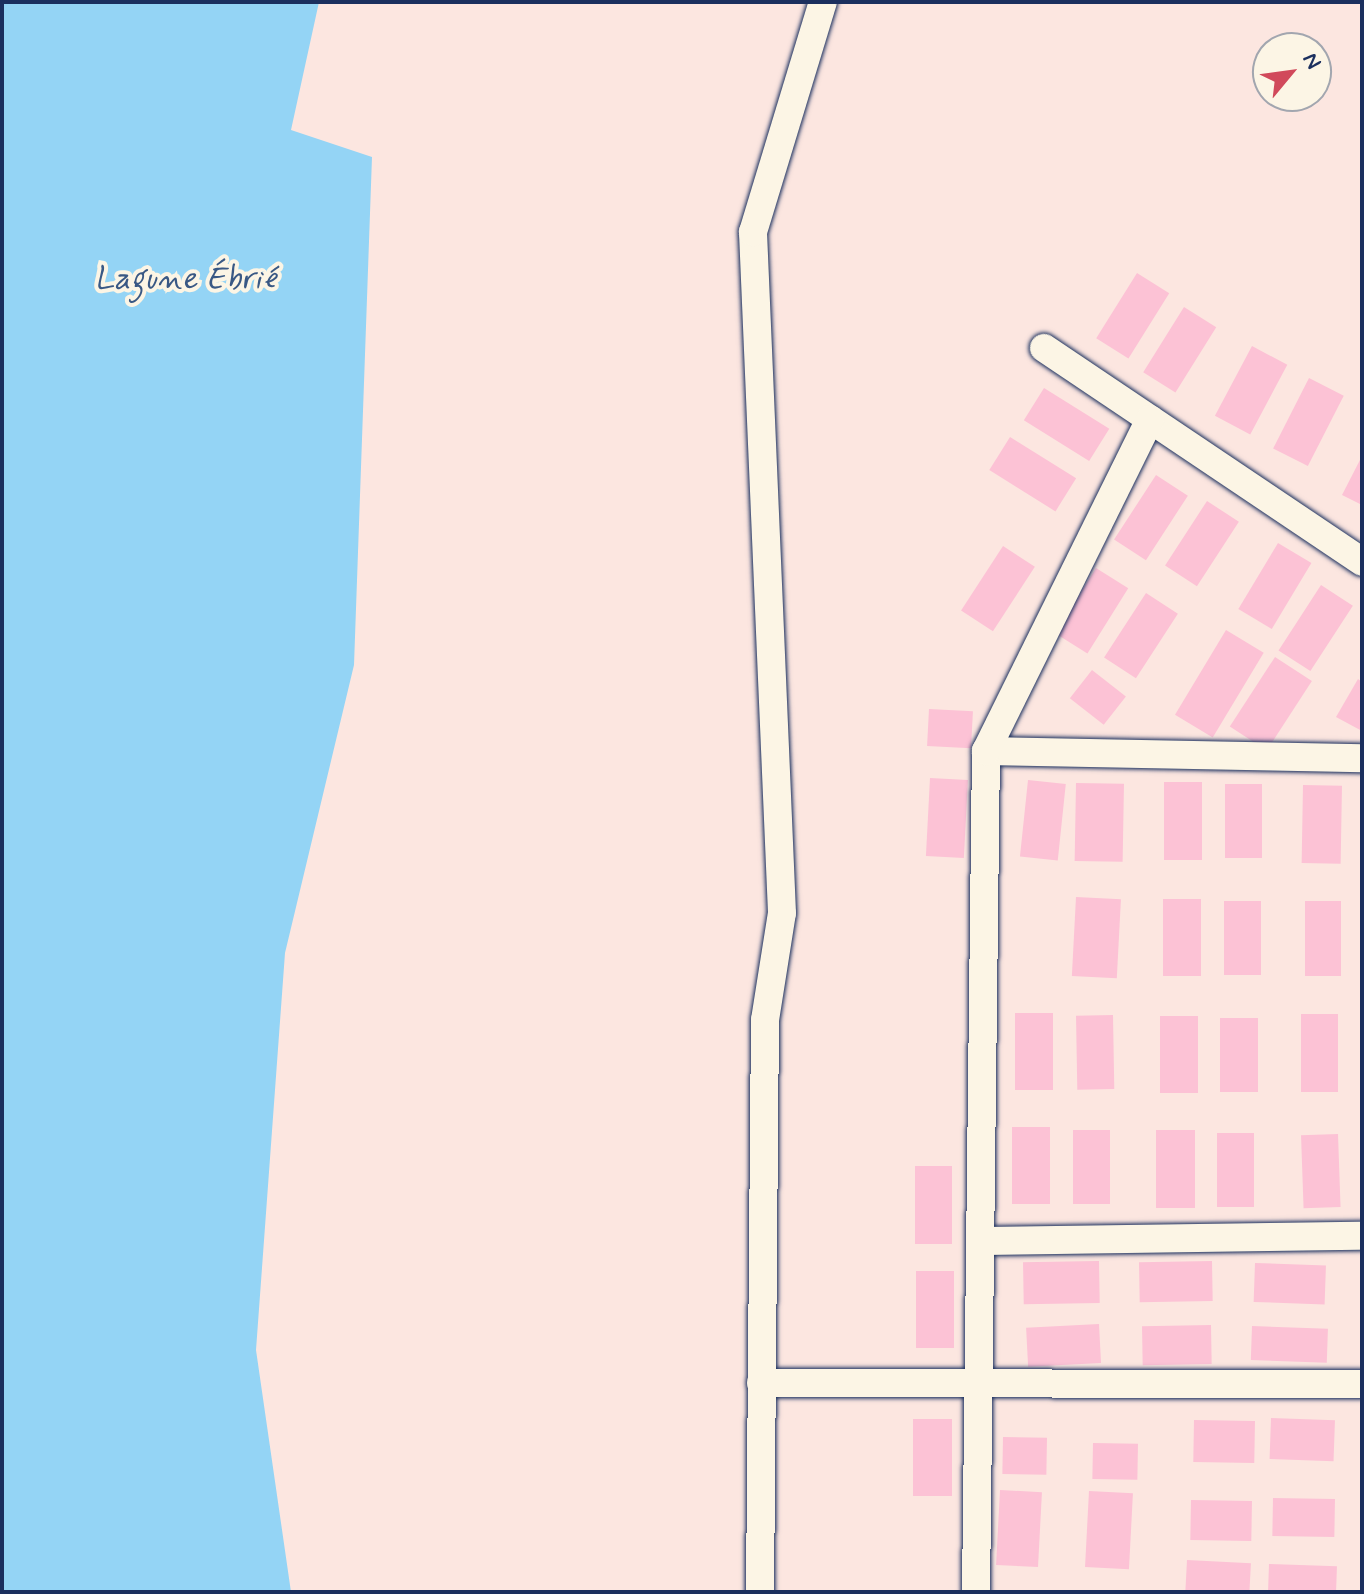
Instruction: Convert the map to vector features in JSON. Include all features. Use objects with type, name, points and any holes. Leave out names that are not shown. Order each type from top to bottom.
[{"type":"street","points":[[760,1592],[765,1020],[782,913],[753,232],[823,2]]},
{"type":"street","points":[[1044,348],[1362,562]]},
{"type":"street","points":[[976,1592],[986,751],[1150,419]]},
{"type":"street","points":[[986,751],[1362,758]]},
{"type":"street","points":[[981,1241],[1362,1236]]},
{"type":"street","points":[[761,1383],[1362,1384]]},
{"type":"water","name":"Lagune Ébrié","points":[[2,2],[319,2],[291,130],[372,157],[354,665],[285,953],[256,1350],[291,1592],[2,1592]]},
{"type":"building","points":[[1137,273],[1169,293],[1128,358],[1096,338]]},
{"type":"building","points":[[1184,307],[1216,327],[1175,392],[1143,372]]},
{"type":"building","points":[[1252,346],[1287,365],[1250,435],[1215,416]]},
{"type":"building","points":[[1309,378],[1344,396],[1308,466],[1273,448]]},
{"type":"building","points":[[1044,388],[1109,429],[1089,461],[1024,420]]},
{"type":"building","points":[[1010,437],[1076,478],[1055,511],[989,470]]},
{"type":"building","points":[[1362,456],[1362,505],[1342,495]]},
{"type":"building","points":[[1156,475],[1188,496],[1146,560],[1114,540]]},
{"type":"building","points":[[1207,501],[1239,522],[1197,586],[1165,566]]},
{"type":"building","points":[[1278,543],[1311,563],[1272,629],[1238,609]]},
{"type":"building","points":[[1003,546],[1035,567],[993,631],[961,611]]},
{"type":"building","points":[[1096,568],[1128,588],[1087,653],[1055,633]]},
{"type":"building","points":[[1321,585],[1353,606],[1310,671],[1279,650]]},
{"type":"building","points":[[1146,593],[1178,614],[1136,678],[1104,658]]},
{"type":"building","points":[[1226,630],[1264,653],[1213,738],[1175,715]]},
{"type":"building","points":[[1275,657],[1312,681],[1267,751],[1230,727]]},
{"type":"building","points":[[1092,670],[1126,696],[1104,725],[1070,698]]},
{"type":"building","points":[[1358,679],[1362,682],[1362,731],[1336,717]]},
{"type":"building","points":[[929,709],[973,711],[971,748],[927,746]]},
{"type":"building","points":[[930,778],[968,780],[964,858],[926,856]]},
{"type":"building","points":[[1028,780],[1066,784],[1058,861],[1020,857]]},
{"type":"building","points":[[1164,782],[1202,782],[1202,860],[1164,860]]},
{"type":"building","points":[[1076,783],[1124,784],[1123,862],[1075,861]]},
{"type":"building","points":[[1225,784],[1262,784],[1262,858],[1225,858]]},
{"type":"building","points":[[1303,785],[1342,786],[1341,864],[1302,863]]},
{"type":"building","points":[[1076,897],[1121,899],[1117,978],[1072,976]]},
{"type":"building","points":[[1163,899],[1201,899],[1201,976],[1163,976]]},
{"type":"building","points":[[1224,901],[1261,901],[1261,975],[1224,975]]},
{"type":"building","points":[[1305,901],[1341,901],[1341,976],[1305,976]]},
{"type":"building","points":[[1015,1013],[1053,1013],[1053,1090],[1015,1090]]},
{"type":"building","points":[[1301,1014],[1338,1014],[1338,1092],[1301,1092]]},
{"type":"building","points":[[1113,1015],[1114,1089],[1077,1090],[1076,1016]]},
{"type":"building","points":[[1160,1016],[1198,1016],[1198,1093],[1160,1093]]},
{"type":"building","points":[[1220,1018],[1258,1018],[1258,1092],[1220,1092]]},
{"type":"building","points":[[1012,1127],[1050,1127],[1050,1204],[1012,1204]]},
{"type":"building","points":[[1073,1130],[1110,1130],[1110,1204],[1073,1204]]},
{"type":"building","points":[[1156,1130],[1195,1130],[1195,1208],[1156,1208]]},
{"type":"building","points":[[1217,1133],[1254,1133],[1254,1207],[1217,1207]]},
{"type":"building","points":[[1338,1134],[1341,1207],[1304,1208],[1301,1135]]},
{"type":"building","points":[[915,1166],[952,1166],[952,1244],[915,1244]]},
{"type":"building","points":[[1099,1261],[1100,1303],[1024,1304],[1023,1262]]},
{"type":"building","points":[[1212,1261],[1213,1301],[1140,1302],[1139,1262]]},
{"type":"building","points":[[1255,1263],[1326,1265],[1325,1304],[1254,1302]]},
{"type":"building","points":[[916,1271],[954,1271],[954,1348],[916,1348]]},
{"type":"building","points":[[1099,1324],[1101,1363],[1028,1367],[1026,1328]]},
{"type":"building","points":[[1211,1325],[1212,1364],[1143,1365],[1142,1326]]},
{"type":"building","points":[[1252,1326],[1328,1329],[1327,1363],[1251,1360]]},
{"type":"building","points":[[1271,1418],[1335,1420],[1334,1461],[1270,1459]]},
{"type":"building","points":[[913,1419],[952,1419],[952,1496],[913,1496]]},
{"type":"building","points":[[1194,1420],[1255,1421],[1254,1463],[1193,1462]]},
{"type":"building","points":[[1003,1437],[1047,1438],[1046,1475],[1002,1474]]},
{"type":"building","points":[[1093,1443],[1138,1444],[1137,1480],[1092,1479]]},
{"type":"building","points":[[1000,1490],[1042,1492],[1038,1567],[996,1565]]},
{"type":"building","points":[[1089,1491],[1133,1493],[1129,1569],[1085,1567]]},
{"type":"building","points":[[1273,1498],[1335,1499],[1334,1537],[1272,1536]]},
{"type":"building","points":[[1191,1500],[1252,1501],[1251,1541],[1190,1540]]},
{"type":"building","points":[[1187,1560],[1251,1563],[1249,1592],[1185,1592]]},
{"type":"building","points":[[1269,1564],[1337,1566],[1336,1592],[1268,1592]]}]
